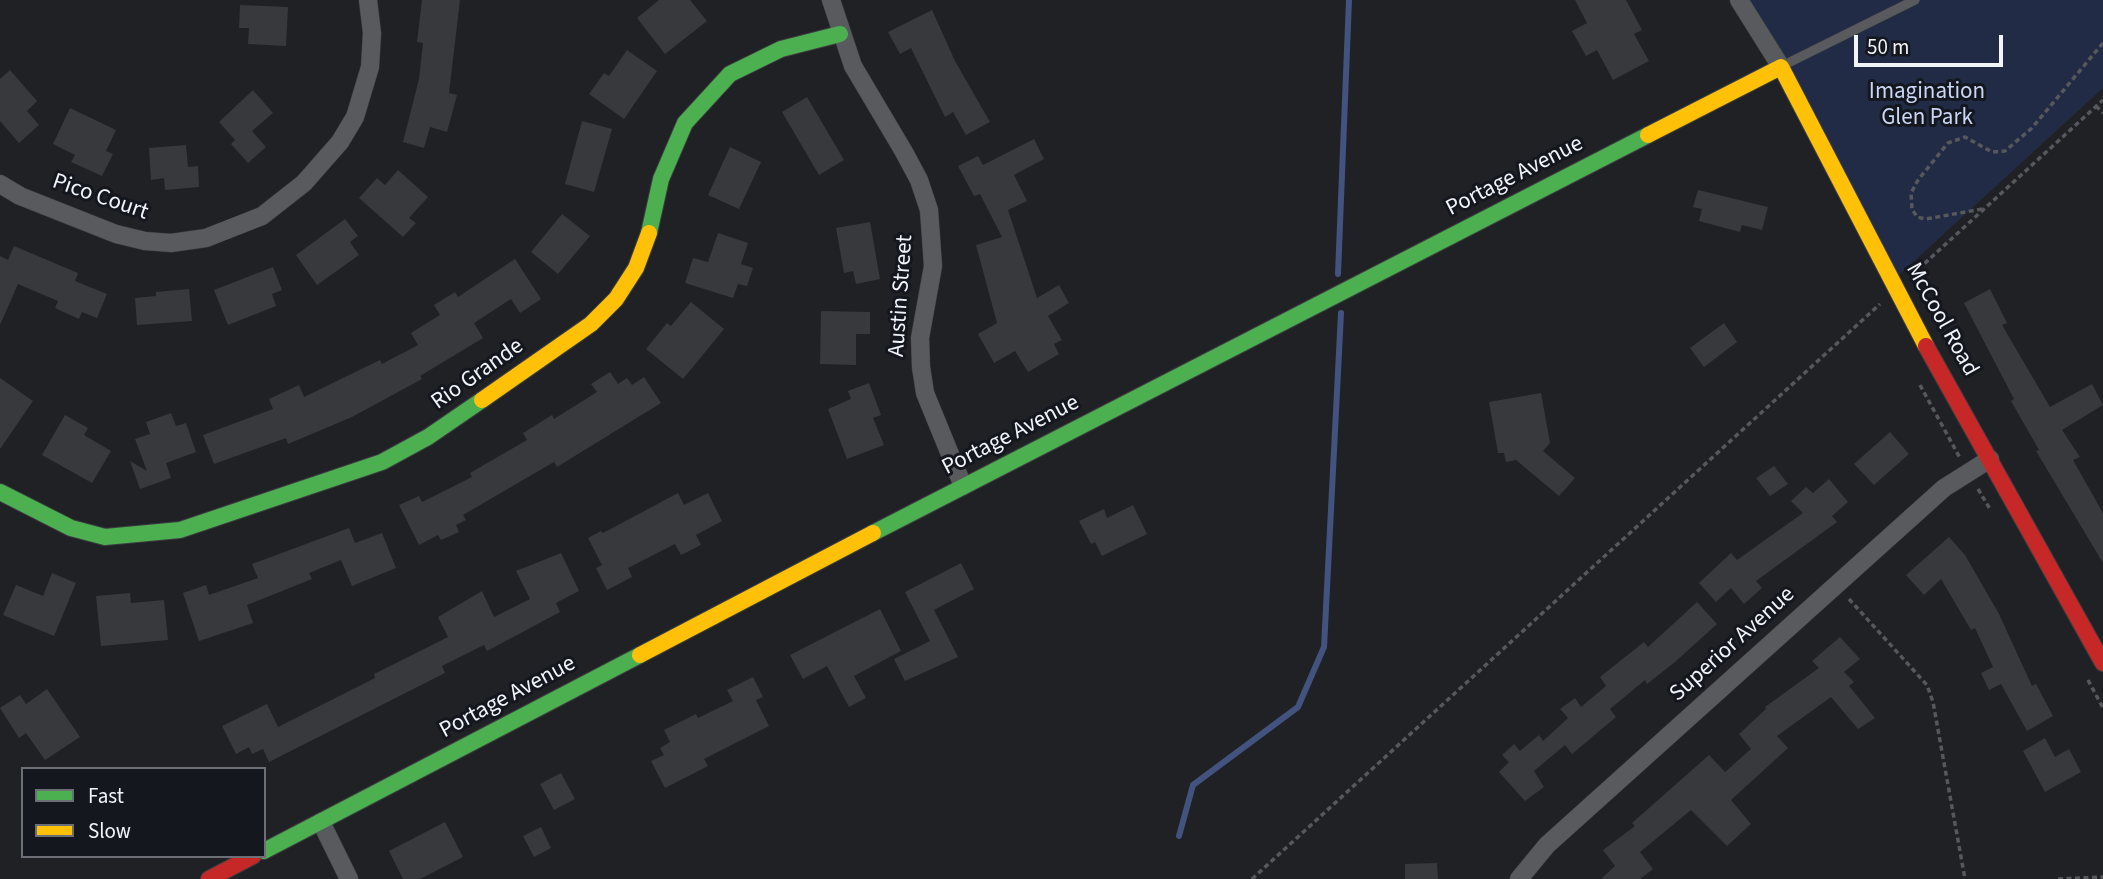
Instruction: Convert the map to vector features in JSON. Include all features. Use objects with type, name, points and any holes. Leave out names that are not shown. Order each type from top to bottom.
[{"type":"street","name":"Pico Court","points":[[0,184],[20,196],[145,242],[171,243],[206,238],[262,216],[304,183],[340,142],[355,117],[370,67],[372,33],[368,0]]},
{"type":"street","name":"Austin Street","points":[[831,0],[840,34],[864,85],[919,180],[929,210],[933,266],[920,338],[921,367],[925,393],[963,485]]},
{"type":"street","name":"McCool Road","points":[[1739,0],[1781,67],[1895,290],[2103,663]]},
{"type":"street","name":"Rio Grande","points":[[0,492],[71,528],[105,537],[142,536],[192,526],[330,482],[382,462],[428,437],[591,324],[616,299],[636,268],[652,225],[661,179],[681,132],[705,98],[730,74],[780,49],[840,34]]},
{"type":"street","name":"Portage Avenue","points":[[266,850],[963,485],[1781,67]]},
{"type":"street","name":"Superior Avenue","points":[[1519,879],[1547,845],[1944,488],[1990,459]]},
{"type":"street","points":[[321,822],[349,879]]},
{"type":"street","points":[[209,879],[249,858]]},
{"type":"lane","points":[[1781,67],[1915,0]]},
{"type":"path","points":[[1984,209],[1926,219],[1917,217],[1912,209],[1911,194],[1918,180],[1948,144],[1965,137],[1992,152],[2005,151],[2032,128],[2103,43]]},
{"type":"path","points":[[1252,879],[2103,100]]},
{"type":"path","points":[[2096,106],[2103,113]]},
{"type":"path","points":[[1849,599],[1927,685],[1933,702],[1965,879]]},
{"type":"path","points":[[2058,879],[2103,877]]},
{"type":"green space","name":"Imagination Glen Park","points":[[1748,0],[2103,0],[2103,88],[1898,276]]},
{"type":"building","points":[[422,0],[460,0],[449,93],[457,95],[447,132],[430,127],[424,148],[403,142],[419,79],[423,43],[417,42]]},
{"type":"building","points":[[659,0],[690,0],[707,21],[665,54],[637,18]]},
{"type":"building","points":[[1575,0],[1626,0],[1642,30],[1634,34],[1649,61],[1613,80],[1597,50],[1586,56],[1572,31],[1587,23]]},
{"type":"building","points":[[240,5],[288,7],[286,46],[248,44],[249,28],[239,28]]},
{"type":"building","points":[[932,10],[955,61],[990,122],[966,135],[953,112],[945,117],[911,48],[900,54],[888,32]]},
{"type":"building","points":[[627,50],[657,71],[624,119],[589,94],[604,73],[609,76]]},
{"type":"building","points":[[10,70],[37,101],[27,111],[39,125],[19,143],[0,121],[0,79]]},
{"type":"building","points":[[253,90],[273,113],[252,131],[266,147],[248,163],[231,144],[235,140],[219,122]]},
{"type":"building","points":[[807,97],[844,160],[819,175],[782,112]]},
{"type":"building","points":[[70,108],[116,130],[106,151],[113,154],[102,176],[71,162],[75,155],[53,144]]},
{"type":"building","points":[[582,121],[612,129],[594,192],[565,184]]},
{"type":"building","points":[[1034,139],[1044,159],[1014,175],[1027,201],[1008,210],[1037,298],[1059,285],[1069,303],[1048,316],[1062,340],[1054,344],[1059,354],[1028,372],[1015,351],[994,363],[978,334],[997,323],[976,245],[1002,237],[980,194],[974,196],[958,166],[978,156],[983,165]]},
{"type":"building","points":[[186,145],[188,167],[198,166],[199,187],[165,190],[164,178],[151,180],[149,148]]},
{"type":"building","points":[[730,147],[761,162],[739,209],[708,195]]},
{"type":"building","points":[[398,170],[428,197],[409,218],[416,223],[403,237],[359,198],[377,178],[385,185]]},
{"type":"building","points":[[1698,190],[1768,207],[1762,230],[1742,225],[1740,232],[1699,221],[1702,209],[1693,207]]},
{"type":"building","points":[[562,214],[590,236],[558,274],[531,252]]},
{"type":"building","points":[[345,219],[358,236],[350,242],[359,255],[317,285],[296,255]]},
{"type":"building","points":[[870,222],[880,279],[856,284],[853,271],[844,273],[836,228]]},
{"type":"building","points":[[718,233],[748,243],[741,264],[753,268],[747,286],[738,284],[733,298],[685,283],[693,258],[708,262]]},
{"type":"building","points":[[14,246],[78,273],[75,281],[107,294],[97,318],[82,312],[79,319],[55,308],[58,301],[18,284],[0,325],[0,256],[8,260]]},
{"type":"building","points":[[515,259],[541,299],[520,313],[511,299],[474,323],[483,338],[420,376],[422,379],[352,417],[288,444],[286,438],[214,464],[203,435],[273,409],[269,399],[299,385],[304,397],[380,360],[382,364],[418,345],[411,333],[440,315],[434,305],[455,292],[458,297]]},
{"type":"building","points":[[273,267],[282,290],[272,294],[276,306],[228,325],[214,290]]},
{"type":"building","points":[[189,289],[192,321],[137,325],[135,298],[156,296],[156,292]]},
{"type":"building","points":[[1990,289],[2007,323],[2002,325],[2050,407],[2092,384],[2103,405],[2062,430],[2080,457],[2073,460],[2103,513],[2103,563],[2036,451],[2039,450],[2011,401],[2014,399],[1964,303]]},
{"type":"building","points":[[691,302],[724,329],[683,379],[646,349],[667,323],[671,326]]},
{"type":"building","points":[[821,311],[870,312],[870,334],[856,334],[856,365],[820,364]]},
{"type":"building","points":[[1724,323],[1737,342],[1704,367],[1690,348]]},
{"type":"building","points":[[610,372],[618,384],[627,378],[632,385],[644,377],[661,403],[557,467],[554,462],[463,515],[466,520],[456,525],[459,532],[441,540],[438,535],[419,545],[399,505],[419,496],[422,502],[472,477],[470,473],[527,440],[523,433],[552,415],[554,419],[597,392],[591,384]]},
{"type":"building","points":[[0,378],[33,401],[0,449]]},
{"type":"building","points":[[869,383],[881,415],[873,418],[884,445],[847,459],[828,409],[851,399],[848,391]]},
{"type":"building","points":[[1541,393],[1550,443],[1543,451],[1575,478],[1559,496],[1516,460],[1506,462],[1504,453],[1498,453],[1489,402]]},
{"type":"building","points":[[171,413],[176,426],[186,423],[196,452],[166,463],[171,478],[140,489],[130,461],[147,471],[135,439],[150,434],[146,422]]},
{"type":"building","points":[[65,415],[88,428],[84,435],[111,451],[92,483],[42,455]]},
{"type":"building","points":[[1890,432],[1909,454],[1874,485],[1854,464]]},
{"type":"building","points":[[1774,466],[1788,484],[1770,496],[1756,478]]},
{"type":"building","points":[[1829,479],[1848,502],[1832,516],[1837,522],[1756,581],[1762,588],[1744,604],[1731,588],[1716,602],[1699,583],[1731,553],[1737,560],[1803,513],[1791,501],[1806,487],[1813,493]]},
{"type":"building","points":[[678,493],[684,505],[708,493],[722,521],[696,535],[701,545],[681,555],[675,544],[628,568],[632,577],[607,590],[596,568],[602,565],[588,538],[601,531],[603,533]]},
{"type":"building","points":[[1133,505],[1147,534],[1102,556],[1095,542],[1091,544],[1079,521],[1104,509],[1107,518]]},
{"type":"building","points":[[349,528],[355,543],[382,533],[396,568],[352,586],[341,560],[309,573],[312,579],[247,605],[253,623],[199,641],[183,593],[206,585],[209,595],[258,578],[252,564]]},
{"type":"building","points":[[1949,537],[1965,555],[1999,614],[2032,686],[2036,684],[2053,716],[2027,731],[2001,684],[1989,690],[1981,673],[1993,667],[1975,628],[1971,630],[1941,579],[1924,595],[1906,575]]},
{"type":"building","points":[[561,553],[579,591],[556,603],[560,612],[487,651],[484,645],[442,666],[445,673],[269,762],[263,749],[252,754],[249,747],[236,754],[222,726],[267,704],[278,727],[375,678],[374,674],[448,637],[438,617],[482,591],[494,617],[530,599],[516,571]]},
{"type":"building","points":[[961,563],[974,589],[934,610],[958,657],[905,681],[894,659],[930,641],[905,592]]},
{"type":"building","points":[[52,573],[76,583],[54,636],[3,615],[16,585],[43,596]]},
{"type":"building","points":[[130,593],[131,603],[164,600],[168,640],[101,646],[96,596]]},
{"type":"building","points":[[1697,602],[1717,624],[1675,662],[1647,684],[1645,680],[1610,709],[1616,717],[1572,754],[1565,745],[1534,771],[1544,787],[1525,801],[1499,772],[1509,762],[1502,755],[1514,744],[1520,751],[1539,735],[1543,741],[1568,718],[1560,709],[1575,698],[1581,707],[1606,686],[1600,677],[1644,642],[1648,647]]},
{"type":"building","points":[[880,609],[901,651],[854,676],[866,698],[849,707],[827,666],[803,679],[790,655]]},
{"type":"building","points":[[1840,637],[1860,659],[1844,672],[1854,682],[1849,686],[1875,718],[1858,729],[1831,697],[1777,736],[1788,748],[1731,800],[1751,824],[1727,846],[1691,810],[1640,852],[1653,869],[1640,879],[1601,879],[1615,866],[1603,850],[1635,826],[1632,823],[1709,755],[1725,772],[1751,749],[1739,734],[1766,709],[1765,707],[1819,668],[1812,661]]},
{"type":"building","points":[[753,677],[763,697],[756,700],[769,726],[704,759],[708,766],[665,788],[651,761],[664,755],[660,748],[670,742],[664,730],[696,714],[698,718],[733,701],[727,690]]},
{"type":"building","points":[[47,689],[80,737],[45,760],[26,733],[19,738],[0,708],[20,695],[26,704]]},
{"type":"building","points":[[2045,738],[2055,757],[2069,749],[2081,772],[2045,792],[2023,751]]},
{"type":"building","points":[[561,773],[575,799],[554,810],[540,784]]},
{"type":"building","points":[[445,822],[463,857],[420,879],[403,879],[389,851]]},
{"type":"building","points":[[541,827],[551,848],[534,857],[523,836]]},
{"type":"building","points":[[1437,863],[1438,879],[1405,879],[1405,864]]},
{"type":"waterway","points":[[1338,274],[1349,0]]},
{"type":"waterway","points":[[1179,836],[1193,785],[1298,707],[1324,647],[1341,313]]},
{"type":"traffic: fast","points":[[649,233],[661,179],[685,123],[730,74],[781,49],[840,34]]},
{"type":"traffic: fast","points":[[873,533],[1648,135]]},
{"type":"traffic: fast","points":[[0,492],[71,528],[105,537],[180,530],[382,462],[428,437],[482,400]]},
{"type":"traffic: fast","points":[[266,850],[640,655]]},
{"type":"traffic: slow","points":[[1648,135],[1781,67],[1926,346]]},
{"type":"traffic: slow","points":[[482,400],[591,324],[616,299],[636,268],[649,233]]},
{"type":"traffic: slow","points":[[640,655],[873,533]]},
{"type":"traffic: jam","points":[[1926,346],[2103,663]]},
{"type":"traffic: jam","points":[[209,879],[249,858]]}]
